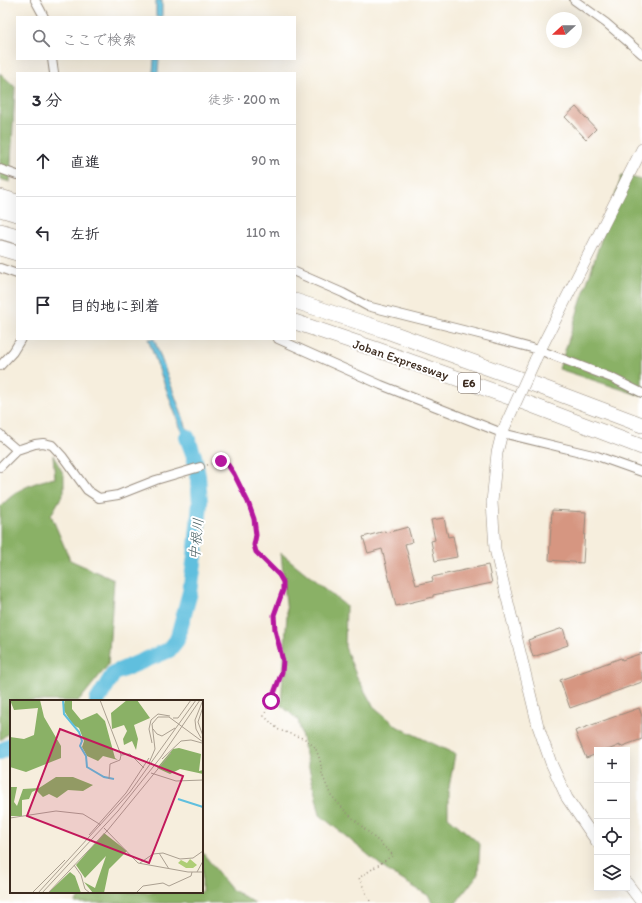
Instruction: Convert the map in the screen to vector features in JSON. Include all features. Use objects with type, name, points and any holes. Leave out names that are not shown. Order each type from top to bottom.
[{"type":"highway","points":[[0,196],[16,202]]},
{"type":"highway","points":[[0,209],[16,214]]},
{"type":"highway","points":[[0,231],[16,236]]},
{"type":"highway","points":[[0,248],[16,252]]},
{"type":"highway","name":"Joban Expressway","points":[[296,301],[384,330],[536,385],[642,426]]},
{"type":"highway","name":"Joban Expressway","points":[[296,322],[528,404],[642,447]]},
{"type":"street","points":[[35,0],[44,16]]},
{"type":"street","points":[[574,0],[606,23],[642,54]]},
{"type":"street","points":[[52,60],[54,72]]},
{"type":"street","points":[[594,837],[568,798],[551,764],[538,726],[495,549],[492,502],[497,453],[504,428],[537,355],[642,149]]},
{"type":"street","points":[[0,169],[16,175]]},
{"type":"street","points":[[0,268],[16,274]]},
{"type":"street","points":[[296,272],[343,293],[367,306],[479,334],[537,355],[612,378],[642,393]]},
{"type":"street","points":[[0,366],[13,352],[20,340]]},
{"type":"street","points":[[280,340],[381,385],[504,428],[597,456],[642,472]]},
{"type":"street","points":[[0,434],[17,450]]},
{"type":"street","points":[[0,467],[17,450],[35,444],[43,443],[52,445],[87,490],[99,498],[118,495],[156,480],[196,468]]},
{"type":"street","points":[[630,887],[642,903]]},
{"type":"path","points":[[196,468],[221,461],[228,465],[248,502],[254,519],[256,535],[254,545],[256,552],[279,575],[283,582],[283,590],[274,615],[275,630],[283,661],[282,672],[264,716],[279,730],[305,739],[315,747],[320,760],[322,774],[330,794],[346,812],[393,855],[359,878],[372,903]]},
{"type":"green space","points":[[0,73],[15,87],[10,182],[0,179]]},
{"type":"green space","points":[[622,175],[642,180],[642,396],[559,369]]},
{"type":"green space","points":[[53,455],[64,475],[64,492],[51,515],[70,560],[114,580],[108,665],[80,700],[10,700],[10,732],[0,740],[0,507],[18,491],[32,484],[55,478]]},
{"type":"green space","points":[[281,553],[346,606],[345,647],[356,675],[373,706],[398,727],[455,754],[448,793],[448,817],[480,844],[478,874],[456,903],[432,903],[429,896],[389,872],[320,815],[298,720],[281,705],[287,614]]},
{"type":"green space","points":[[203,853],[231,889],[255,903],[75,903],[82,893],[203,893]]},
{"type":"water","points":[[156,0],[162,0],[162,16],[156,16]]},
{"type":"water","points":[[154,60],[159,60],[158,72],[153,72]]},
{"type":"water","points":[[148,340],[154,340],[197,456],[191,457]]},
{"type":"building","points":[[576,107],[596,129],[586,139],[565,117]]},
{"type":"building","points":[[552,510],[586,512],[583,563],[549,560]]},
{"type":"building","points":[[444,518],[448,537],[453,536],[457,557],[435,561],[431,541],[435,540],[431,520]]},
{"type":"building","points":[[408,527],[412,542],[405,544],[416,585],[433,581],[432,577],[488,565],[492,583],[433,595],[433,597],[396,606],[382,549],[368,553],[363,537]]},
{"type":"building","points":[[563,628],[568,645],[533,657],[528,640]]},
{"type":"building","points":[[642,653],[642,682],[570,708],[560,680],[621,658],[622,660]]},
{"type":"building","points":[[639,708],[642,716],[642,739],[620,747],[620,745],[615,747],[594,747],[594,755],[586,758],[575,731]]},
{"type":"waterway","name":"中根川","points":[[98,700],[114,673],[169,650],[177,640],[190,592],[200,503],[198,476],[194,456],[187,437]]},
{"type":"waterway","name":"中根川","points":[[0,752],[10,746]]},
{"type":"route","points":[[221,461],[228,465],[234,474],[248,502],[254,519],[256,535],[254,545],[256,552],[279,575],[283,582],[283,590],[274,615],[275,630],[283,661],[282,672],[271,701]]}]
